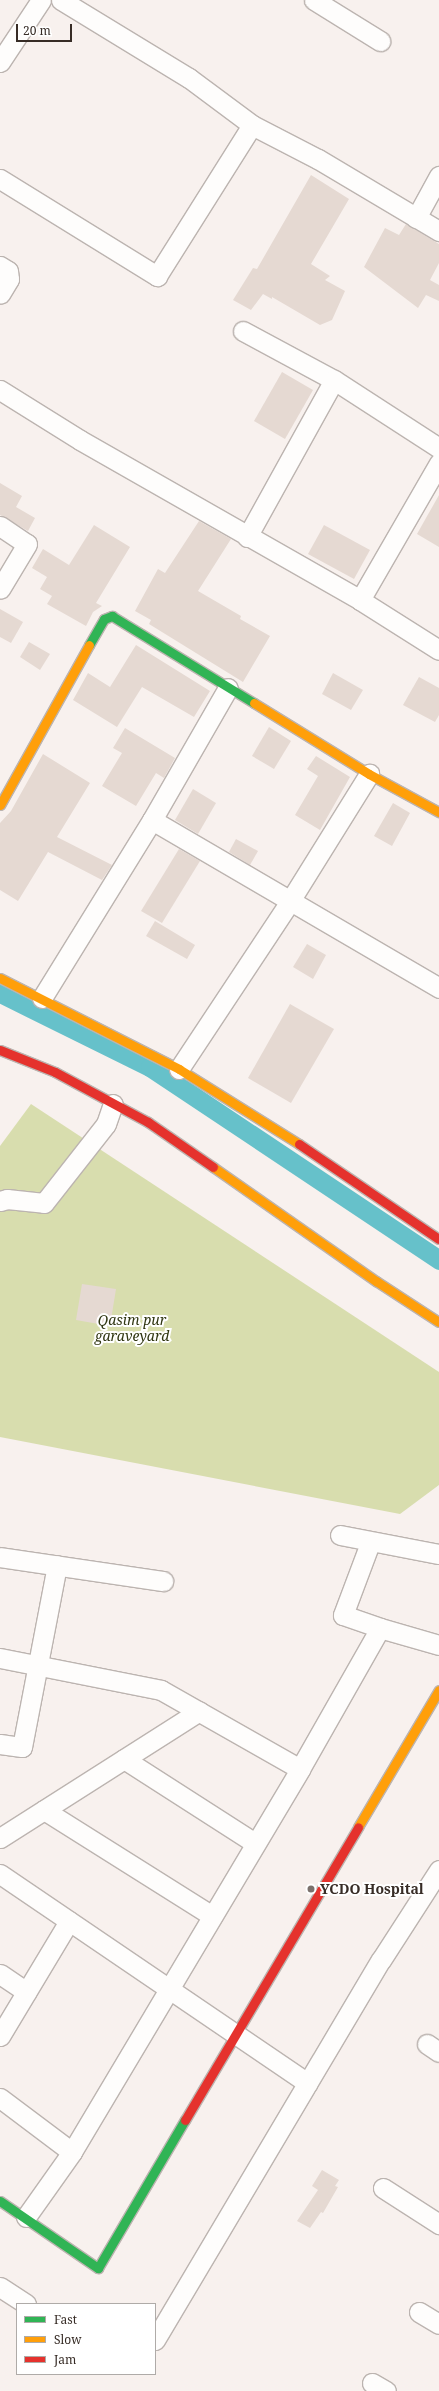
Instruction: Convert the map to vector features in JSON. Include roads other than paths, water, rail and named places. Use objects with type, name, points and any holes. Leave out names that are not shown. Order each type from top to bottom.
[{"type":"street","points":[[0,62],[41,0]]},
{"type":"street","points":[[61,0],[189,78],[252,125],[318,159],[439,231]]},
{"type":"street","points":[[315,0],[380,41]]},
{"type":"street","points":[[0,179],[157,276],[252,125]]},
{"type":"street","points":[[416,218],[439,176]]},
{"type":"street","points":[[0,266],[8,271],[10,279],[0,294]]},
{"type":"street","points":[[243,330],[334,380],[439,448]]},
{"type":"street","points":[[247,537],[334,380]]},
{"type":"street","points":[[0,390],[80,440],[247,537],[360,600],[439,650]]},
{"type":"street","points":[[360,600],[439,462]]},
{"type":"street","points":[[0,526],[27,544],[0,589]]},
{"type":"street","points":[[0,805],[104,619],[112,616],[369,774],[439,812]]},
{"type":"street","points":[[42,998],[152,820],[228,688]]},
{"type":"street","points":[[179,1069],[290,901],[369,774]]},
{"type":"street","points":[[152,820],[439,988]]},
{"type":"street","points":[[0,978],[42,998],[179,1069],[334,1166],[439,1239]]},
{"type":"street","points":[[0,1050],[54,1072],[148,1122],[376,1281],[439,1322]]},
{"type":"street","points":[[0,1201],[7,1199],[44,1203],[106,1124],[114,1104]]},
{"type":"street","points":[[340,1535],[370,1542],[439,1554]]},
{"type":"street","points":[[370,1542],[343,1615],[380,1628],[439,1645]]},
{"type":"street","points":[[0,1556],[163,1582]]},
{"type":"street","points":[[0,1744],[22,1747],[57,1565]]},
{"type":"street","points":[[26,2217],[72,2152],[300,1769],[380,1628]]},
{"type":"street","points":[[0,1658],[161,1690],[300,1769]]},
{"type":"street","points":[[0,2201],[26,2217],[98,2268],[439,1690]]},
{"type":"street","points":[[0,1838],[199,1711]]},
{"type":"street","points":[[124,1759],[255,1843]]},
{"type":"street","points":[[44,1810],[212,1916]]},
{"type":"street","points":[[156,2338],[381,1960],[439,1870]]},
{"type":"street","points":[[0,1874],[308,2082]]},
{"type":"street","points":[[0,2036],[70,1921]]},
{"type":"street","points":[[0,1974],[27,1992]]},
{"type":"street","points":[[0,2098],[72,2152]]},
{"type":"street","points":[[383,2188],[439,2224]]},
{"type":"street","points":[[0,2287],[24,2303]]},
{"type":"street","points":[[419,2312],[439,2324]]},
{"type":"waterway","points":[[0,993],[150,1067],[439,1260]]},
{"type":"place","name":"YCDO Hospital","points":[[311,1889]]},
{"type":"park label","name":"Qasim pur garaveyard","points":[[132,1328]]}]
